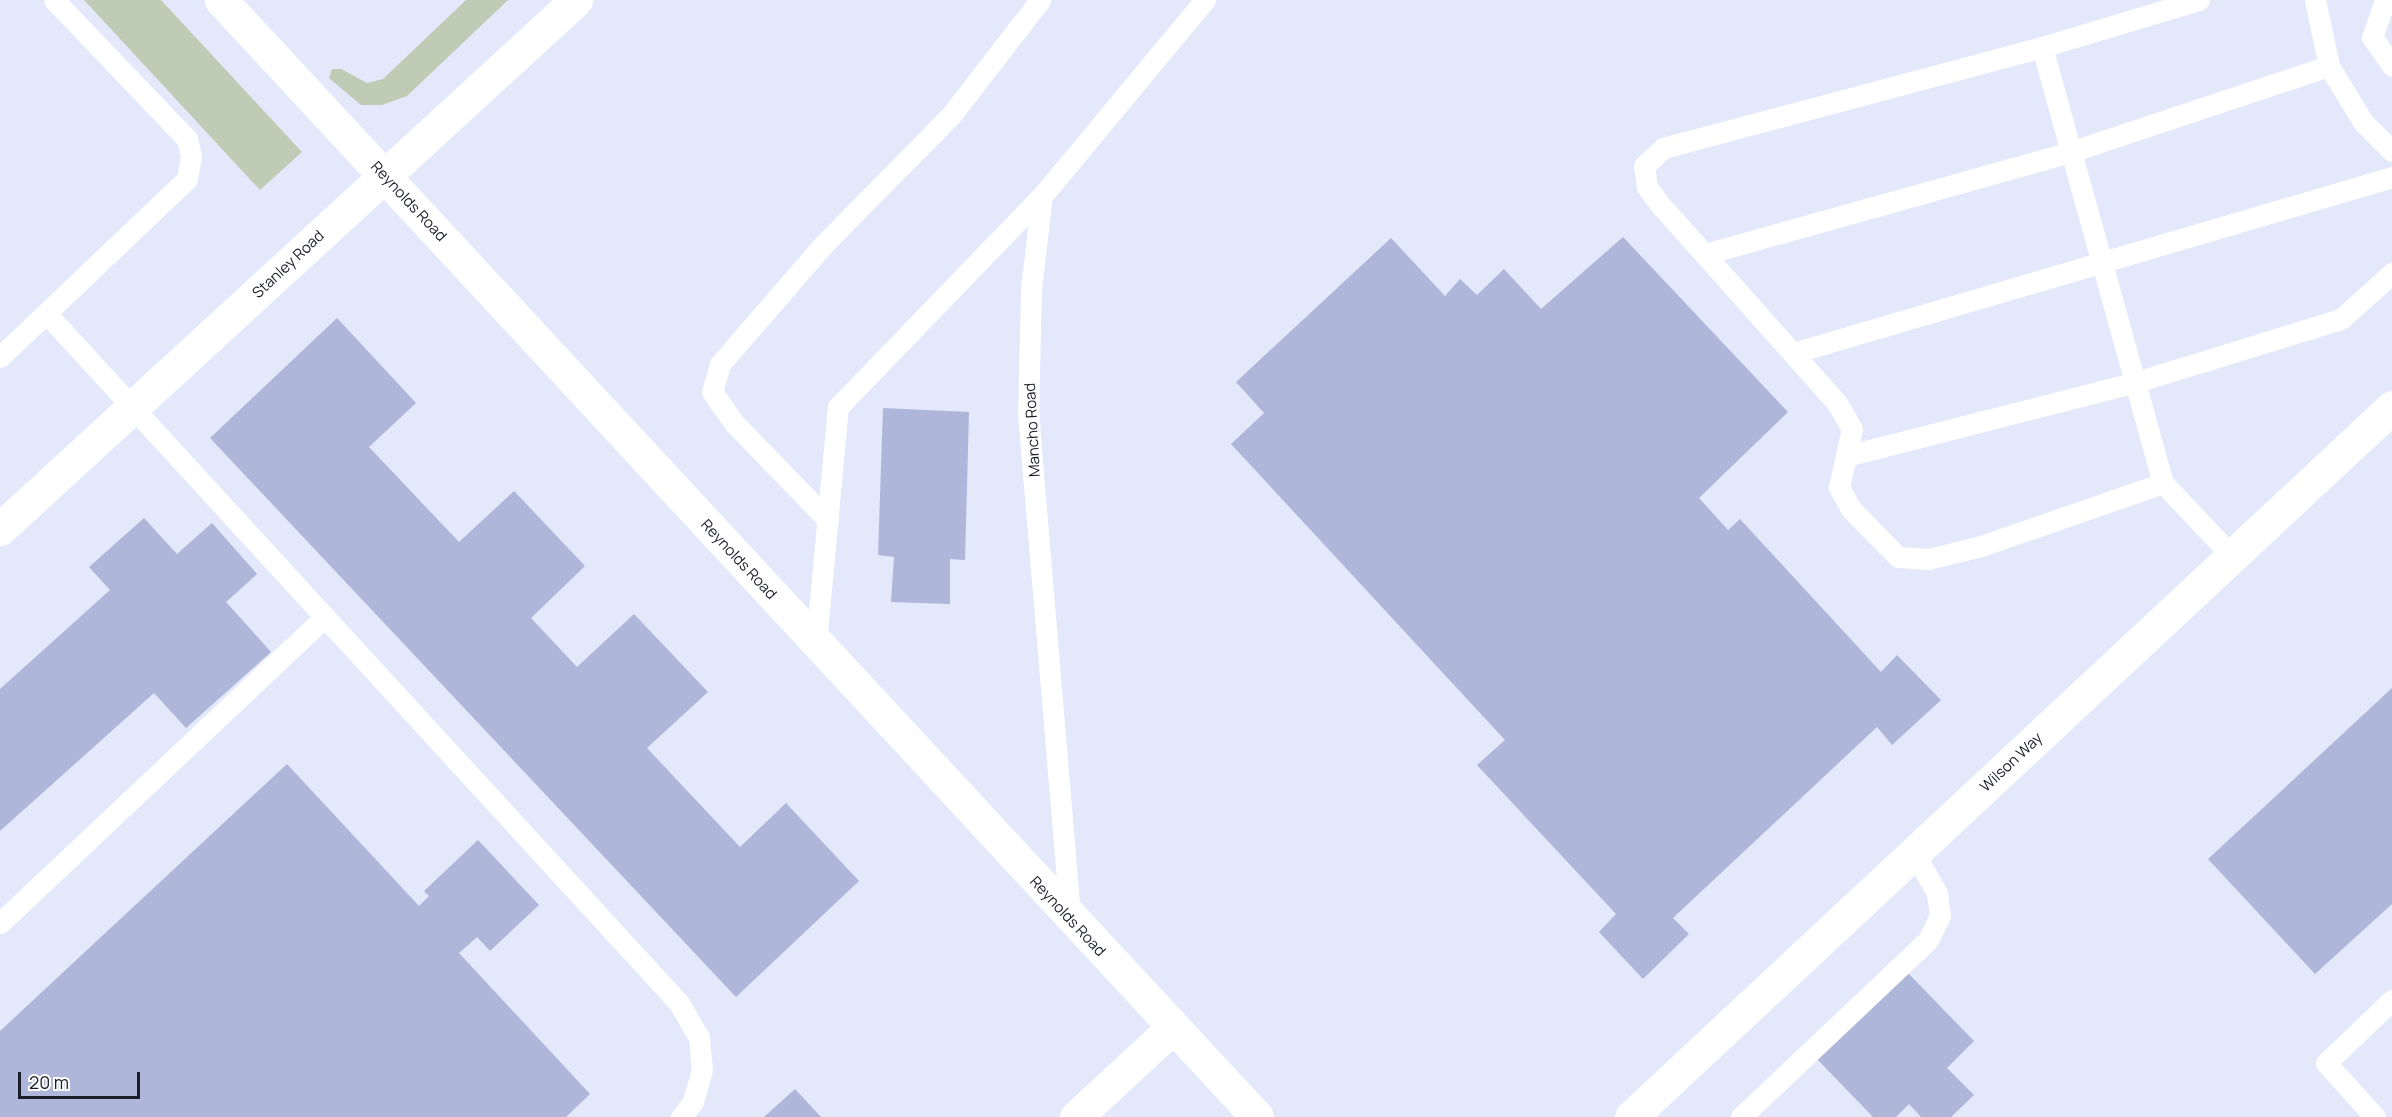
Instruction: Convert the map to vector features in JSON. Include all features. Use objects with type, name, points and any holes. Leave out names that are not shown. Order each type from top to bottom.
[{"type":"street","name":"Reynolds Road","points":[[221,0],[1070,919],[1257,1117]]},
{"type":"street","name":"Stanley Road","points":[[0,529],[576,0]]},
{"type":"street","name":"Wilson Way","points":[[1631,1117],[2392,407]]},
{"type":"street","points":[[1076,1117],[1172,1028]]},
{"type":"lane","points":[[0,357],[187,179],[191,156],[187,139],[54,0]]},
{"type":"lane","points":[[828,520],[734,423],[712,392],[720,364],[824,244],[952,114],[1040,0]]},
{"type":"lane","points":[[816,643],[838,407],[1042,196],[1205,0]]},
{"type":"lane","points":[[2163,483],[1981,546],[1928,559],[1898,557],[1851,509],[1839,487],[1850,455],[1852,429],[1838,403],[1647,187],[1644,166],[1663,148],[2042,47],[2199,0]]},
{"type":"lane","points":[[2315,0],[2329,66],[2364,122],[2392,151]]},
{"type":"lane","points":[[2385,0],[2372,37],[2392,66]]},
{"type":"lane","points":[[2042,47],[2133,383],[2163,483],[2232,556]]},
{"type":"lane","points":[[1705,254],[2070,152],[2329,66]]},
{"type":"lane","points":[[1793,353],[2392,177]]},
{"type":"lane","name":"Mancho Road","points":[[1042,196],[1031,289],[1028,414],[1070,919]]},
{"type":"lane","points":[[1850,455],[2133,383],[2341,319],[2392,273]]},
{"type":"lane","points":[[46,313],[679,1003],[699,1037],[702,1070],[693,1102],[681,1117]]},
{"type":"lane","points":[[0,923],[324,617]]},
{"type":"lane","points":[[1741,1117],[1928,940],[1940,915],[1937,893],[1914,853]]},
{"type":"lane","points":[[2375,1117],[2326,1063],[2392,1000]]},
{"type":"green space","points":[[84,0],[161,0],[302,152],[260,190]]},
{"type":"green space","points":[[466,0],[508,0],[407,96],[382,105],[361,105],[329,78],[332,69],[341,69],[367,83],[383,79]]},
{"type":"building","points":[[1623,237],[1788,412],[1699,498],[1728,530],[1740,519],[1881,672],[1897,655],[1941,700],[1892,745],[1877,727],[1673,918],[1689,934],[1643,979],[1599,932],[1616,914],[1477,765],[1505,740],[1231,444],[1264,413],[1236,382],[1391,238],[1445,296],[1460,279],[1477,295],[1504,269],[1541,309]]},
{"type":"building","points":[[337,318],[416,403],[369,447],[459,542],[514,491],[585,566],[531,618],[577,667],[634,614],[708,692],[647,748],[740,847],[786,803],[859,881],[736,997],[210,438]]},
{"type":"building","points":[[883,408],[969,412],[965,560],[950,559],[950,604],[891,602],[894,557],[878,555]]},
{"type":"building","points":[[144,518],[177,554],[212,523],[257,574],[226,602],[271,652],[186,728],[154,693],[0,831],[0,689],[110,590],[89,567]]},
{"type":"building","points":[[2392,688],[2392,904],[2315,974],[2208,859]]},
{"type":"building","points":[[287,764],[419,906],[429,896],[424,891],[478,840],[539,905],[490,951],[477,937],[459,953],[590,1094],[566,1117],[0,1117],[0,1031]]},
{"type":"building","points":[[1907,972],[1974,1041],[1947,1068],[1974,1095],[1951,1117],[1921,1117],[1909,1104],[1896,1117],[1873,1117],[1817,1059]]},
{"type":"building","points":[[795,1089],[821,1117],[764,1117]]}]
